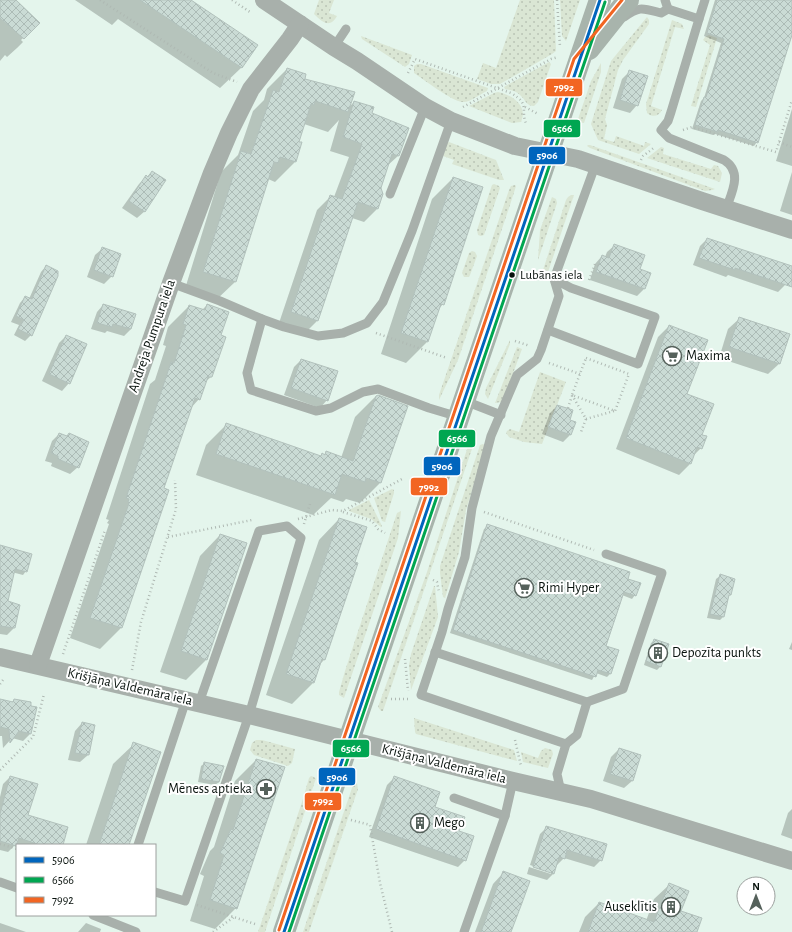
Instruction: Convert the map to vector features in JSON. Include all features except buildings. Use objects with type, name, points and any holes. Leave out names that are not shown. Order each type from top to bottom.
[{"type":"main road","points":[[284,932],[600,0]]},
{"type":"main road","points":[[579,61],[628,0]]},
{"type":"street","points":[[264,0],[425,107],[451,121],[515,146],[578,159],[595,166],[792,230]]},
{"type":"street","name":"Andreja Pumpura iela","points":[[38,665],[171,283],[212,173],[229,133],[252,89],[300,24]]},
{"type":"street","name":"Krišjāņa Valdemāra iela","points":[[0,657],[349,740],[517,774],[561,792],[591,799],[792,861]]},
{"type":"lane","points":[[665,0],[665,11]]},
{"type":"lane","points":[[705,0],[672,112],[668,121],[661,130],[669,138],[724,160],[730,164],[734,170],[735,180],[726,209]]},
{"type":"lane","points":[[608,25],[622,19],[636,9],[665,11],[700,19]]},
{"type":"lane","points":[[334,47],[346,29]]},
{"type":"lane","points":[[390,194],[425,107]]},
{"type":"lane","points":[[171,283],[220,300],[262,319],[318,336],[343,333],[367,323],[383,302],[412,231],[451,121]]},
{"type":"lane","points":[[566,744],[421,695],[465,557],[472,508],[491,436],[516,375],[537,359],[559,296],[554,279],[595,166]]},
{"type":"lane","points":[[548,330],[638,364],[655,317],[571,288],[554,279]]},
{"type":"lane","points":[[262,319],[247,373],[251,390],[316,411],[331,408],[363,392],[378,389],[429,408],[462,409],[500,415]]},
{"type":"lane","points":[[138,844],[258,531],[287,526],[301,538],[249,715],[185,901],[156,892]]},
{"type":"lane","points":[[435,652],[588,702],[623,689],[662,573],[606,554]]},
{"type":"lane","points":[[561,792],[557,774],[566,744],[577,735],[588,702]]},
{"type":"lane","points":[[464,932],[505,816],[517,774]]},
{"type":"lane","points":[[454,798],[505,816]]},
{"type":"lane","points":[[0,882],[16,888]]},
{"type":"lane","points":[[96,916],[136,932]]},
{"type":"path","points":[[100,0],[213,73],[252,89]]},
{"type":"path","points":[[557,0],[560,47]]},
{"type":"path","points":[[463,107],[551,59],[558,57]]},
{"type":"path","points":[[408,73],[415,59],[516,96],[525,107],[538,114]]},
{"type":"path","points":[[682,130],[692,127],[776,152],[792,100]]},
{"type":"path","points":[[525,107],[525,121],[527,125]]},
{"type":"path","points":[[779,142],[792,147]]},
{"type":"path","points":[[640,160],[655,147]]},
{"type":"path","points":[[588,284],[595,264],[599,266]]},
{"type":"path","points":[[359,326],[447,358]]},
{"type":"path","points":[[515,341],[522,344]]},
{"type":"path","points":[[568,408],[586,358],[630,374],[615,411]]},
{"type":"path","points":[[537,359],[580,374]]},
{"type":"path","points":[[572,395],[615,411]]},
{"type":"path","points":[[572,395],[586,419]]},
{"type":"path","points":[[586,419],[615,411]]},
{"type":"path","points":[[581,432],[586,419]]},
{"type":"path","points":[[131,674],[141,622],[176,509],[175,480]]},
{"type":"path","points":[[300,536],[310,504]]},
{"type":"path","points":[[343,512],[372,521],[378,529],[385,533]]},
{"type":"path","points":[[488,514],[606,554]]},
{"type":"path","points":[[391,699],[409,699],[405,660]]},
{"type":"path","points":[[0,684],[3,680]]},
{"type":"path","points":[[0,770],[33,737],[44,694]]},
{"type":"path","points":[[512,726],[517,774]]},
{"type":"path","points":[[351,820],[370,825],[380,883],[392,932]]},
{"type":"path","points":[[0,844],[16,849]]},
{"type":"path","points":[[185,901],[255,924]]},
{"type":"path","points":[[213,932],[235,917]]},
{"type":"green space","points":[[319,0],[334,0],[329,13],[337,16],[332,22],[323,22],[314,14]]},
{"type":"green space","points":[[520,0],[554,0],[556,51],[500,84],[491,84],[477,79],[483,63],[496,68]]},
{"type":"green space","points":[[560,0],[580,0],[566,41],[562,36]]},
{"type":"green space","points":[[647,17],[649,24],[623,60],[618,70],[605,119],[607,125],[604,139],[614,142],[616,136],[644,146],[645,142],[651,144],[639,154],[598,140],[591,124],[611,61]]},
{"type":"green space","points":[[672,20],[682,24],[684,29],[675,27],[651,106],[662,110],[658,115],[654,116],[647,113],[646,104]]},
{"type":"green space","points":[[709,35],[717,38],[696,107],[691,106],[710,45],[703,40]]},
{"type":"green space","points":[[361,36],[412,55],[409,64],[405,67],[362,39]]},
{"type":"green space","points":[[549,62],[551,64],[538,102],[534,106],[528,104],[517,93],[505,89],[504,87]]},
{"type":"green space","points":[[601,63],[601,72],[584,123],[577,122],[591,81]]},
{"type":"green space","points":[[421,64],[488,88],[487,91],[465,102],[457,101],[414,73],[414,66]]},
{"type":"green space","points":[[498,92],[504,93],[518,102],[521,106],[523,116],[521,122],[512,123],[469,106]]},
{"type":"green space","points":[[449,142],[496,160],[504,180],[499,180],[452,164],[454,160],[443,156],[447,143]]},
{"type":"green space","points":[[588,145],[715,189],[705,191],[590,148],[587,146]]},
{"type":"green space","points":[[661,147],[664,148],[663,154],[711,169],[714,165],[718,166],[722,173],[720,182],[647,158]]},
{"type":"green space","points":[[494,184],[500,188],[484,235],[481,236],[478,235],[477,230],[492,185]]},
{"type":"green space","points":[[511,186],[516,186],[510,205],[458,360],[439,400],[439,395],[509,190]]},
{"type":"green space","points":[[571,195],[574,195],[547,275],[542,273],[566,200]]},
{"type":"green space","points":[[552,197],[556,199],[557,203],[538,260],[540,230]]},
{"type":"green space","points":[[472,251],[475,252],[477,256],[469,277],[464,277],[462,273],[469,253]]},
{"type":"green space","points":[[510,340],[510,344],[488,399],[485,394],[486,388]]},
{"type":"green space","points":[[517,347],[522,349],[505,395],[501,402],[495,403]]},
{"type":"green space","points":[[540,372],[566,382],[542,444],[524,442],[509,437],[506,433],[510,429],[519,432]]},
{"type":"green space","points":[[476,429],[477,434],[383,711],[381,711],[378,707],[427,572],[473,431]]},
{"type":"green space","points":[[480,445],[485,445],[484,452],[466,510],[459,552],[445,598],[443,597],[440,566]]},
{"type":"green space","points":[[392,489],[394,490],[394,493],[385,522],[382,521],[374,498]]},
{"type":"green space","points":[[369,500],[382,526],[381,527],[371,519],[349,511]]},
{"type":"green space","points":[[401,511],[398,538],[344,698],[339,695],[339,692],[345,671],[397,513]]},
{"type":"green space","points":[[434,586],[438,617],[411,690],[409,665],[411,654]]},
{"type":"green space","points":[[414,718],[514,750],[517,761],[416,734]]},
{"type":"green space","points":[[256,740],[262,740],[295,749],[292,763],[288,766],[254,755],[250,750],[252,743]]},
{"type":"green space","points":[[545,748],[552,750],[553,754],[548,768],[523,762],[521,752],[538,758],[541,751]]},
{"type":"green space","points":[[311,776],[316,779],[265,932],[258,932],[309,778]]},
{"type":"green space","points":[[354,782],[357,783],[358,789],[309,932],[303,932]]},
{"type":"transit line","name":"5906","points":[[284,932],[600,0]]},
{"type":"transit line","name":"7992","points":[[279,930],[574,59],[622,0]]},
{"type":"transit line","name":"6566","points":[[289,932],[605,2]]},
{"type":"place","name":"Lubānas iela","points":[[512,275]]},
{"type":"place","name":"Maxima","points":[[672,356]]},
{"type":"place","name":"Rimi Hyper","points":[[524,588]]},
{"type":"place","name":"Depozīta punkts","points":[[658,653]]},
{"type":"place","name":"Mēness aptieka","points":[[266,789]]},
{"type":"place","name":"Mego","points":[[420,823]]},
{"type":"place","name":"Auseklītis","points":[[671,907]]}]
